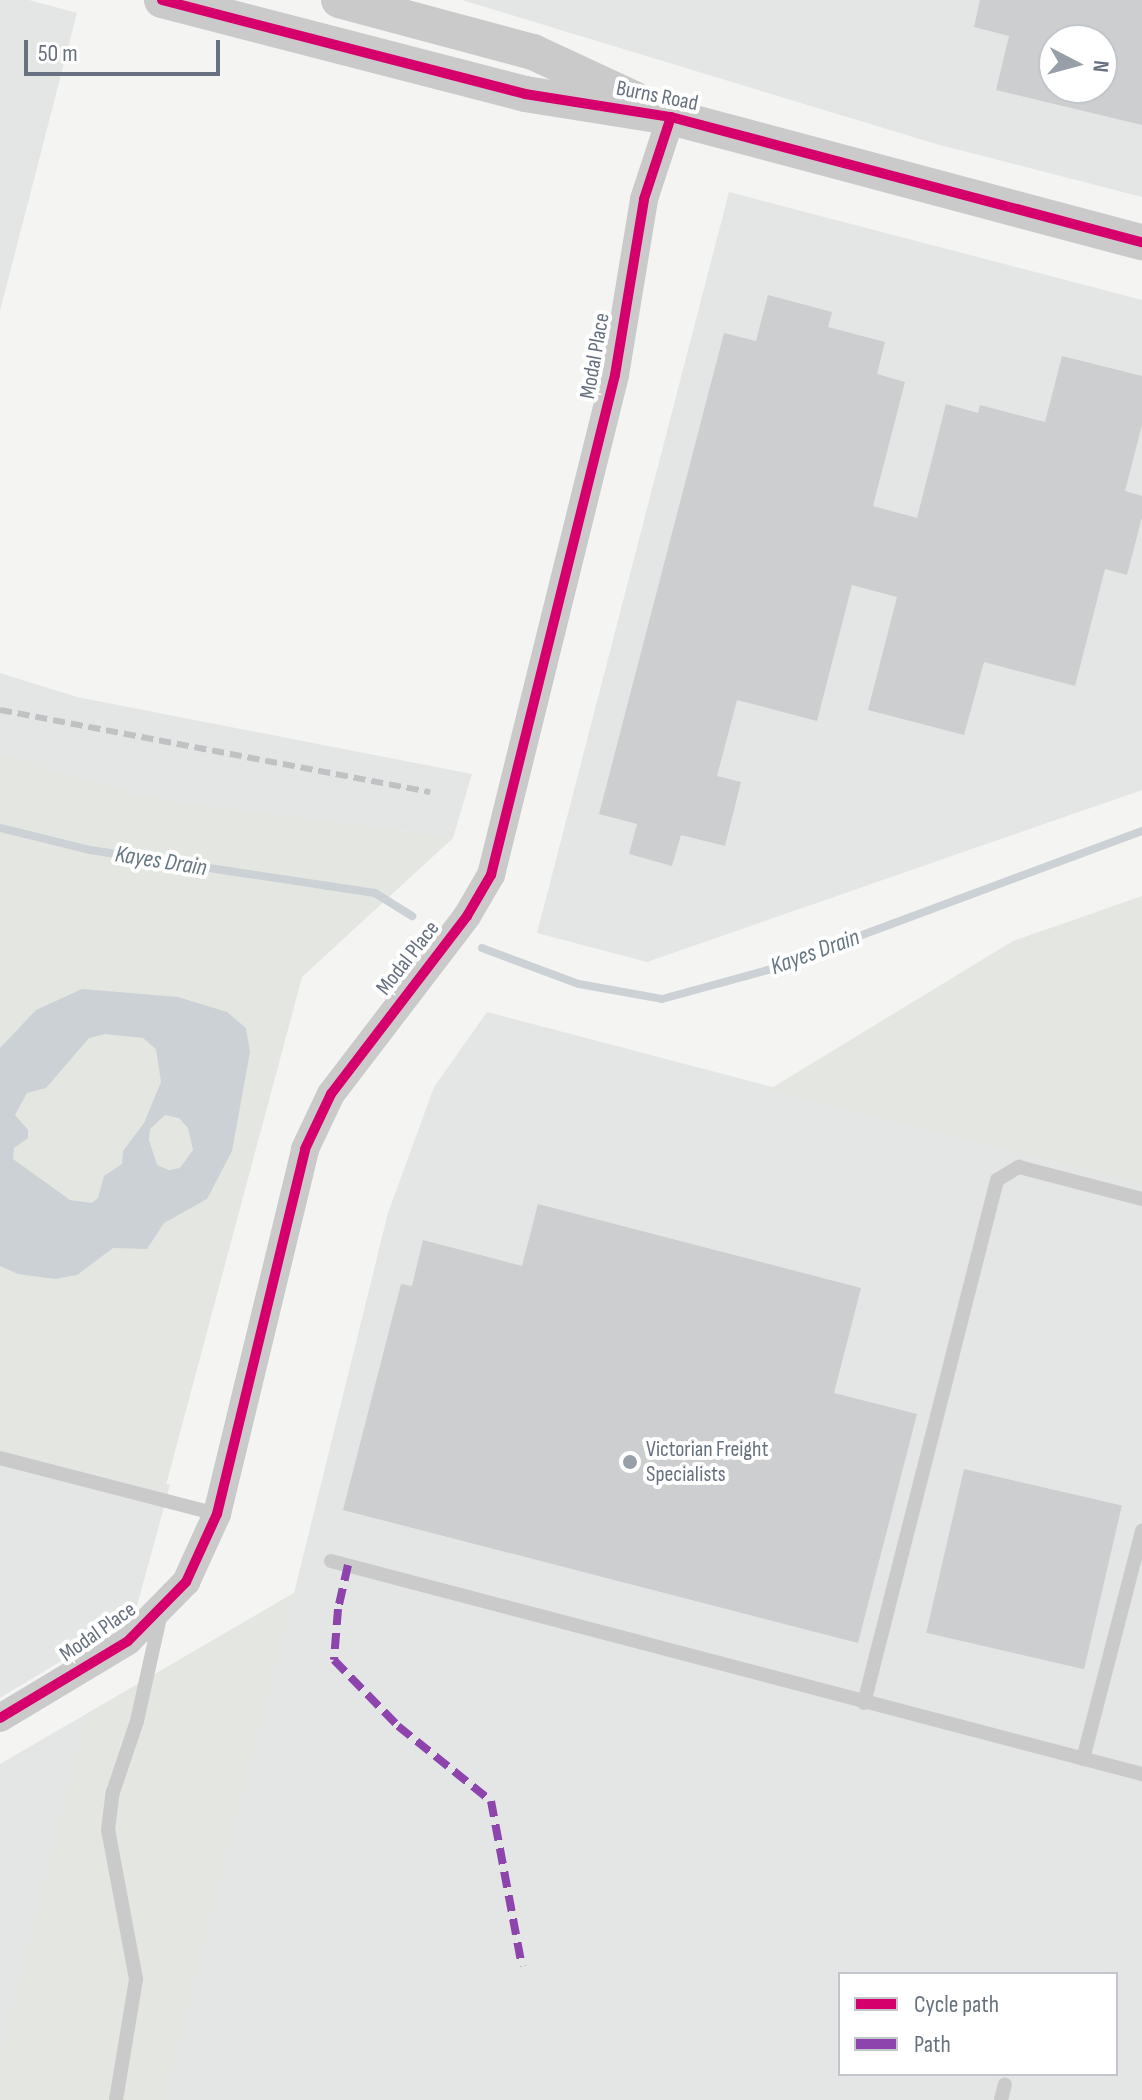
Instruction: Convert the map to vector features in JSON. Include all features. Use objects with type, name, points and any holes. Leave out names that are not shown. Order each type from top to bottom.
[{"type":"street","name":"Burns Road","points":[[162,0],[525,94],[671,117],[1142,242]]},
{"type":"street","name":"Burns Road","points":[[339,0],[533,52],[671,117]]},
{"type":"street","name":"Modal Place","points":[[0,1718],[128,1641],[161,1612],[186,1582],[217,1514],[305,1149],[331,1094],[467,916],[499,853],[615,375],[644,199],[671,117]]},
{"type":"lane","points":[[864,1703],[997,1180],[1019,1167],[1142,1199]]},
{"type":"lane","points":[[0,1458],[217,1514]]},
{"type":"lane","points":[[1083,1759],[1142,1531]]},
{"type":"lane","points":[[331,1561],[1142,1774]]},
{"type":"lane","points":[[116,2100],[136,1979],[108,1830],[113,1792],[137,1721],[161,1612]]},
{"type":"lane","points":[[1001,2100],[1005,2084]]},
{"type":"shaded area","points":[[0,0],[29,0],[77,13],[0,311]]},
{"type":"shaded area","points":[[462,0],[1142,0],[1142,197],[936,144]]},
{"type":"shaded area","points":[[729,192],[1142,300],[1142,790],[647,962],[537,933]]},
{"type":"shaded area","points":[[0,673],[77,697],[472,774],[453,838],[144,797],[0,754]]},
{"type":"shaded area","points":[[0,754],[144,797],[453,838],[302,977],[162,1500],[0,1452]]},
{"type":"shaded area","points":[[1142,896],[1142,1184],[770,1089],[1013,941]]},
{"type":"shaded area","points":[[82,989],[178,997],[227,1012],[246,1028],[250,1052],[232,1151],[207,1199],[164,1223],[147,1249],[113,1248],[77,1275],[55,1279],[18,1274],[0,1266],[0,1048],[36,1010]],"holes":[[[105,1034],[143,1038],[156,1049],[161,1082],[144,1123],[123,1151],[122,1164],[104,1176],[98,1198],[92,1203],[70,1200],[13,1159],[14,1148],[28,1138],[28,1130],[15,1115],[27,1093],[46,1088],[89,1038]],[[165,1115],[179,1118],[188,1128],[193,1150],[180,1168],[169,1170],[157,1165],[149,1140],[150,1129]]]},
{"type":"shaded area","points":[[487,1012],[1142,1184],[1142,2100],[0,2100],[0,1764],[294,1593],[388,1213],[434,1087]]},
{"type":"shaded area","points":[[0,1441],[170,1485],[134,1617],[0,1698]]},
{"type":"shaded area","points":[[294,1593],[164,2100],[0,2100],[0,2058],[86,1715]]},
{"type":"building","points":[[980,0],[1142,0],[1142,125],[1054,104],[1118,104],[1118,24],[1038,24],[1038,100],[996,90],[1009,36],[974,27]]},
{"type":"building","points":[[768,295],[832,312],[828,327],[885,342],[877,374],[905,382],[873,506],[917,518],[946,404],[978,413],[980,405],[1045,422],[1062,356],[1142,376],[1142,425],[1125,491],[1142,496],[1142,517],[1127,575],[1105,569],[1075,686],[984,662],[964,735],[868,710],[897,597],[852,585],[817,721],[737,700],[717,776],[741,782],[725,846],[681,835],[672,866],[629,854],[637,824],[599,814],[724,333],[756,341]]},
{"type":"building","name":"Victorian Freight Specialists","points":[[538,1204],[861,1288],[834,1393],[917,1414],[858,1643],[343,1510],[401,1284],[412,1286],[423,1240],[522,1266]]},
{"type":"building","points":[[964,1469],[1122,1505],[1084,1669],[926,1633]]},
{"type":"waterway","name":"Kayes Drain","points":[[0,828],[90,850],[375,893],[412,916]]},
{"type":"waterway","name":"Kayes Drain","points":[[482,948],[579,984],[662,999],[768,970],[1142,831]]},
{"type":"railway","points":[[0,710],[430,792]]},
{"type":"marked path","points":[[348,1565],[338,1609],[334,1660],[398,1726],[491,1801],[522,1966]]},
{"type":"cycle path","points":[[162,0],[525,94],[671,117],[1142,242]]},
{"type":"cycle path","points":[[0,1718],[128,1641],[186,1582],[217,1514],[305,1149],[331,1094],[467,916],[491,875],[615,375],[644,199],[671,117]]},
{"type":"place","name":"Victorian Freight Specialists","points":[[630,1462]]}]
